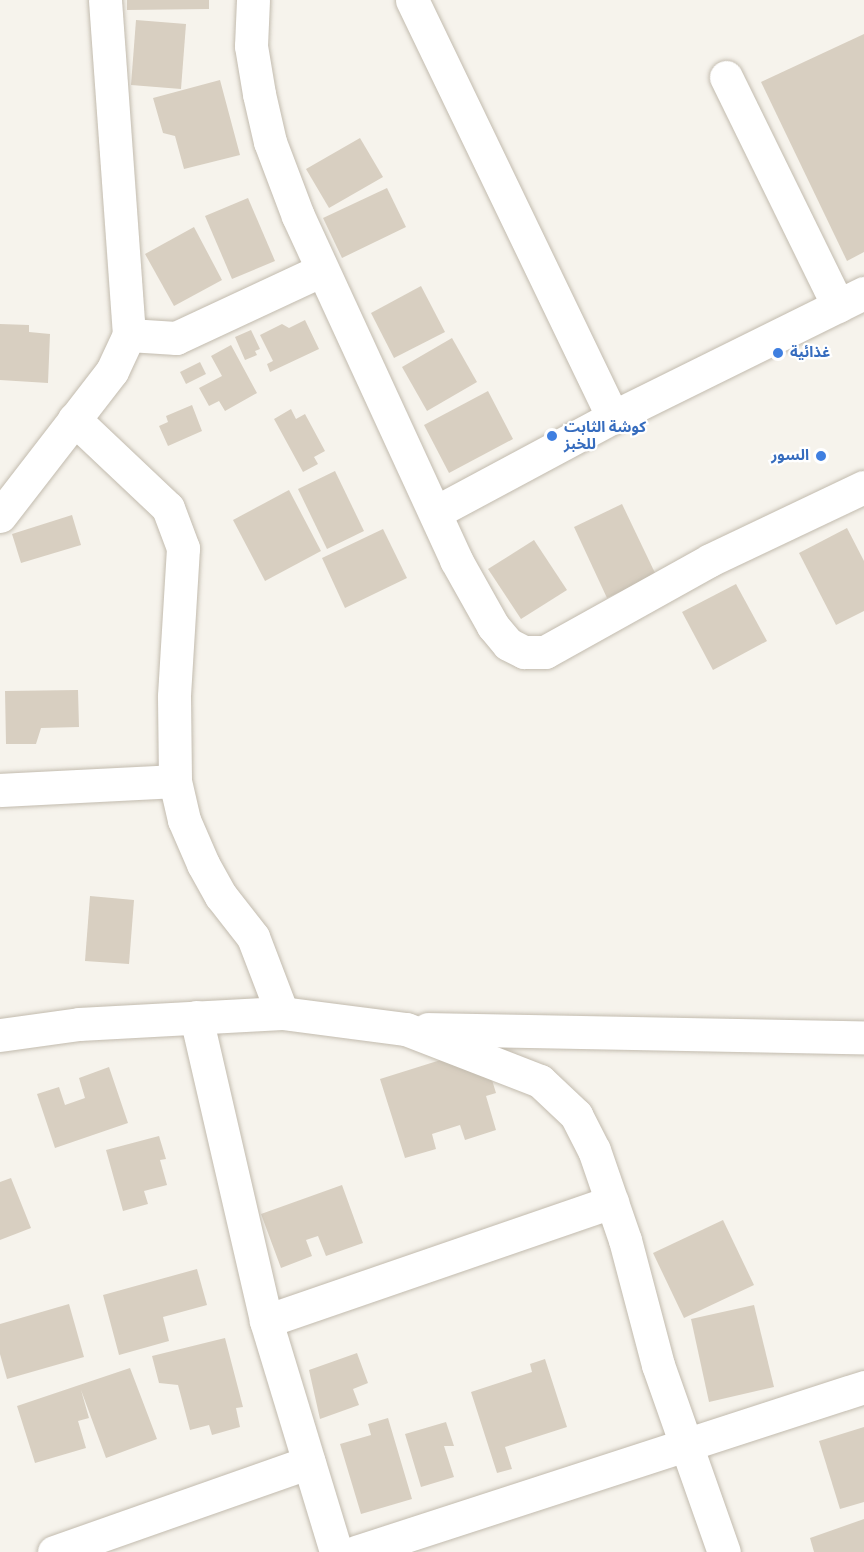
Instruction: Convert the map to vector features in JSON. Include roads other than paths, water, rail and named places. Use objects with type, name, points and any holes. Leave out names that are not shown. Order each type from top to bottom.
[{"type":"street","points":[[0,516],[112,371],[129,335],[105,0]]},
{"type":"street","points":[[253,0],[251,46],[270,142],[322,270],[436,512],[493,627],[508,644],[524,652],[545,651],[710,560],[864,487]]},
{"type":"street","points":[[412,0],[613,417]]},
{"type":"street","points":[[436,512],[613,417],[851,299],[726,77]]},
{"type":"street","points":[[129,335],[176,338],[322,270]]},
{"type":"street","points":[[74,419],[168,508],[183,548],[174,696],[175,781],[184,820],[203,864],[253,937],[282,1013]]},
{"type":"street","points":[[0,790],[175,781]]},
{"type":"street","points":[[0,1035],[79,1024],[282,1013],[406,1029],[864,1037]]},
{"type":"street","points":[[196,1017],[266,1321],[336,1552]]},
{"type":"street","points":[[406,1029],[540,1081],[576,1115],[594,1150],[612,1202],[658,1365],[724,1552]]},
{"type":"street","points":[[266,1321],[612,1202]]},
{"type":"street","points":[[356,1552],[864,1387]]},
{"type":"street","points":[[54,1552],[309,1462]]},
{"type":"place","name":"غذائية","points":[[778,353]]},
{"type":"place","name":"كوشة الثابت للخبز","points":[[552,436]]},
{"type":"place","name":"السور","points":[[821,456]]}]
